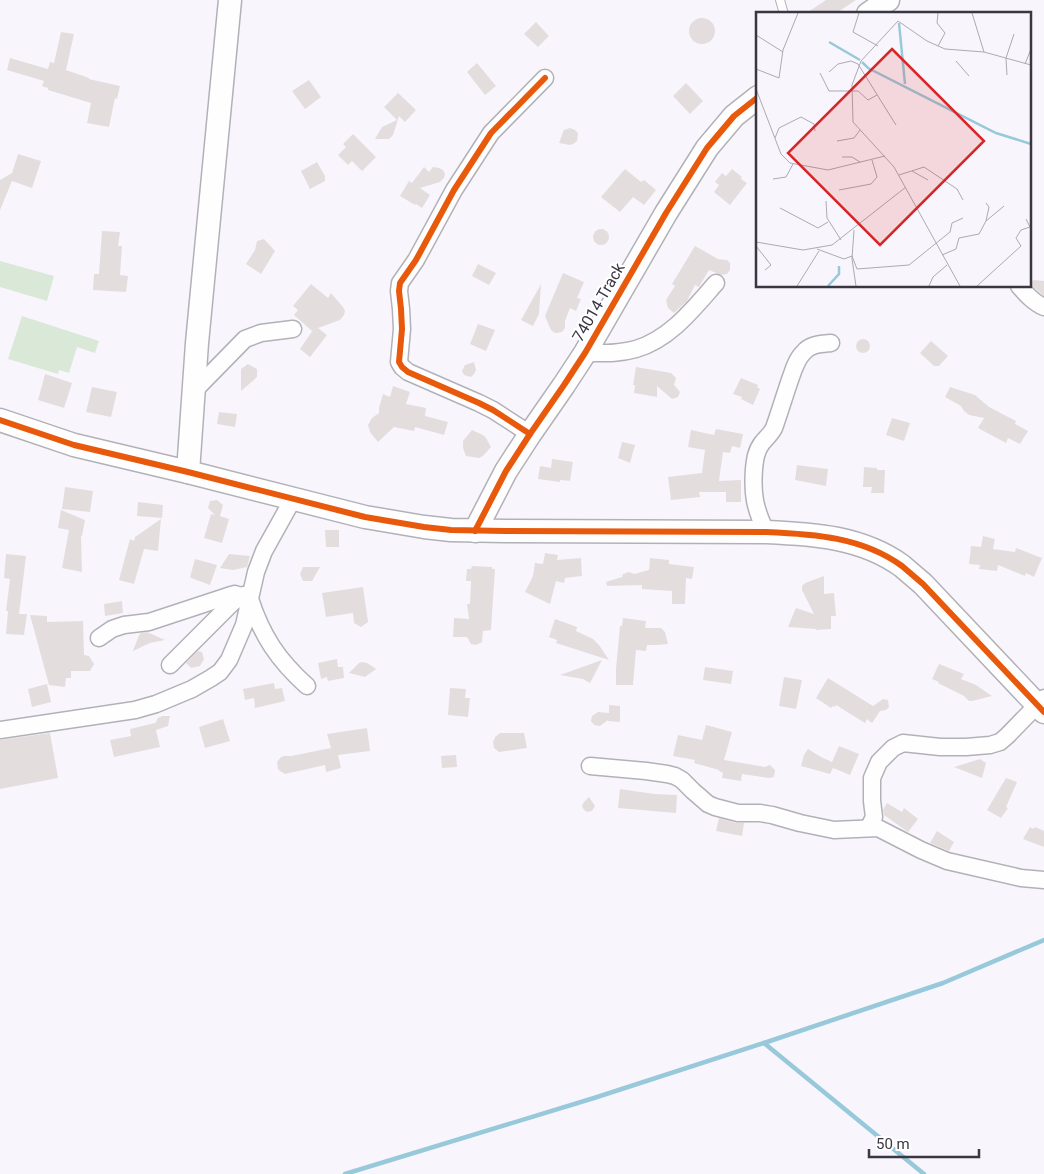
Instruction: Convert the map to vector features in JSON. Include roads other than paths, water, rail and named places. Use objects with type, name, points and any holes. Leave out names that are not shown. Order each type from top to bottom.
[{"type":"street","points":[[188,472],[196,342],[230,0]]},
{"type":"street","points":[[871,12],[888,0]]},
{"type":"street","points":[[530,434],[493,410],[408,372],[402,367],[399,362],[402,329],[399,291],[400,283],[416,260],[454,190],[491,133],[545,78]]},
{"type":"street","name":"74014 Track","points":[[475,531],[506,471],[585,353],[666,213],[708,148],[734,116],[756,99]]},
{"type":"street","points":[[585,353],[618,352],[635,349],[662,338],[694,308],[716,283]]},
{"type":"street","points":[[1021,288],[1039,305],[1044,307]]},
{"type":"street","points":[[193,392],[245,339],[261,333],[293,329]]},
{"type":"street","points":[[766,532],[757,514],[754,501],[753,484],[756,454],[773,429],[797,362],[804,352],[811,347],[818,344],[831,343]]},
{"type":"street","points":[[0,420],[74,445],[397,524],[475,531],[804,533],[847,540],[868,547],[902,566],[923,584],[1042,705],[1000,742],[990,745],[966,748],[903,743],[893,748],[879,762],[872,778],[874,817],[869,828]]},
{"type":"street","points":[[0,730],[135,710],[156,704],[192,689],[220,672],[229,660],[244,625],[247,595],[264,552],[293,499]]},
{"type":"street","points":[[99,638],[112,629],[124,625],[149,622],[235,594],[247,595]]},
{"type":"street","points":[[170,665],[232,603],[247,595]]},
{"type":"street","points":[[247,595],[269,643],[295,675],[307,686]]},
{"type":"street","points":[[590,766],[646,770],[675,776],[714,808],[772,815],[834,830],[878,828],[947,861],[1021,878],[1044,880]]},
{"type":"waterway","points":[[345,1174],[594,1098],[764,1043],[943,983],[1044,940]]},
{"type":"waterway","points":[[764,1043],[924,1174]]}]
